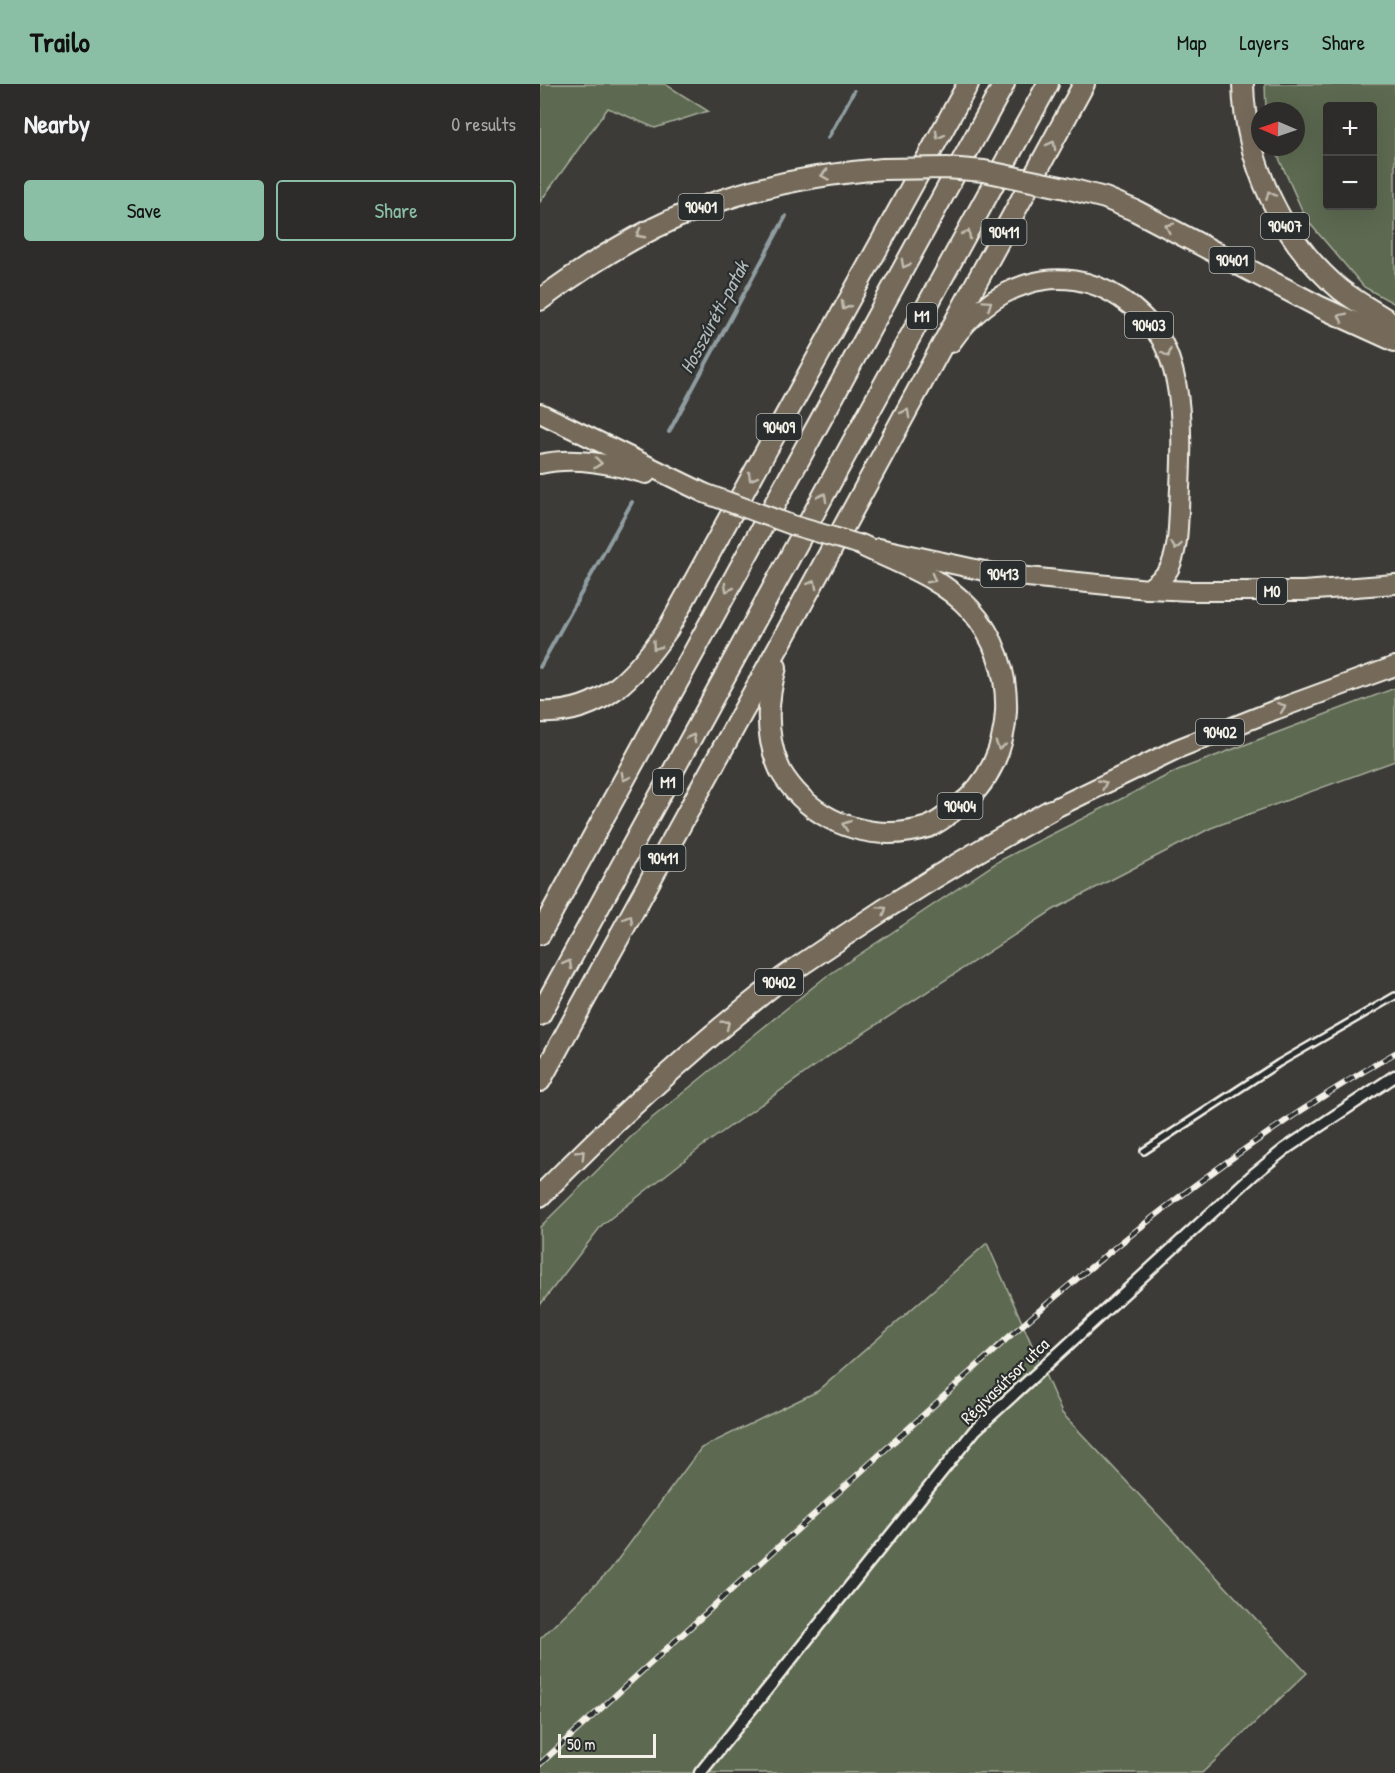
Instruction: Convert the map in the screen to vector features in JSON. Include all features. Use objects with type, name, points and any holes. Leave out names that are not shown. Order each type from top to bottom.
[{"type":"highway","name":"90409","points":[[540,712],[567,710],[588,705],[621,686],[646,660],[668,629],[969,84]]},
{"type":"highway","name":"M1","points":[[540,934],[1004,84]]},
{"type":"highway","name":"M1","points":[[540,1015],[1048,84]]},
{"type":"highway","name":"90411","points":[[540,1081],[924,381],[1084,84]]},
{"type":"highway","name":"90407","points":[[1243,84],[1251,138],[1258,164],[1287,230],[1342,291],[1395,325]]},
{"type":"highway","name":"90401","points":[[540,300],[602,256],[645,231],[725,198],[758,188],[824,175],[883,169],[947,168],[984,171],[1105,198],[1136,211],[1327,310],[1395,341]]},
{"type":"highway","name":"90403","points":[[924,381],[963,325],[982,307],[1010,290],[1046,280],[1088,282],[1106,289],[1129,304],[1160,338],[1169,357],[1179,400],[1180,481],[1176,550],[1169,570],[1148,589]]},
{"type":"highway","name":"90413","points":[[540,413],[704,493],[792,525],[861,545],[998,574],[1148,589]]},
{"type":"highway","points":[[540,464],[564,461],[605,464],[629,469],[704,493]]},
{"type":"highway","name":"90404","points":[[785,635],[771,686],[769,720],[772,746],[778,766],[790,785],[806,803],[824,816],[848,827],[874,832],[901,832],[929,826],[967,801],[992,768],[1000,750],[1006,709],[1001,669],[991,640],[970,610],[938,581],[861,545]]},
{"type":"highway","name":"M0","points":[[1148,589],[1303,591],[1395,584]]},
{"type":"highway","name":"90402","points":[[540,1196],[601,1134],[692,1051],[786,976],[891,904],[986,846],[1051,810],[1177,749],[1395,666]]},
{"type":"street","name":"Régivasútsor utca","points":[[700,1773],[975,1430],[1254,1174],[1285,1149],[1395,1076]]},
{"type":"lane","points":[[1144,1151],[1279,1063],[1395,996]]},
{"type":"green space","points":[[540,84],[665,84],[708,111],[655,128],[608,108],[540,202]]},
{"type":"green space","points":[[1265,84],[1395,84],[1395,304],[1364,287],[1306,219],[1278,156],[1305,156],[1305,102],[1266,102]]},
{"type":"green space","points":[[1395,688],[1395,761],[1211,828],[1053,910],[839,1049],[704,1145],[602,1225],[540,1305],[540,1227],[641,1127],[824,978],[999,861],[1178,770]]},
{"type":"green space","points":[[987,1243],[1062,1413],[1307,1673],[1202,1773],[540,1773],[540,1639],[610,1570],[701,1448],[818,1391]]},
{"type":"waterway","name":"Hosszúréti-patak","points":[[828,138],[854,91]]},
{"type":"waterway","name":"Hosszúréti-patak","points":[[669,432],[786,216]]},
{"type":"waterway","name":"Hosszúréti-patak","points":[[540,667],[632,502]]},
{"type":"railway","points":[[540,1764],[1011,1335],[1103,1257],[1244,1149],[1395,1053]]}]
